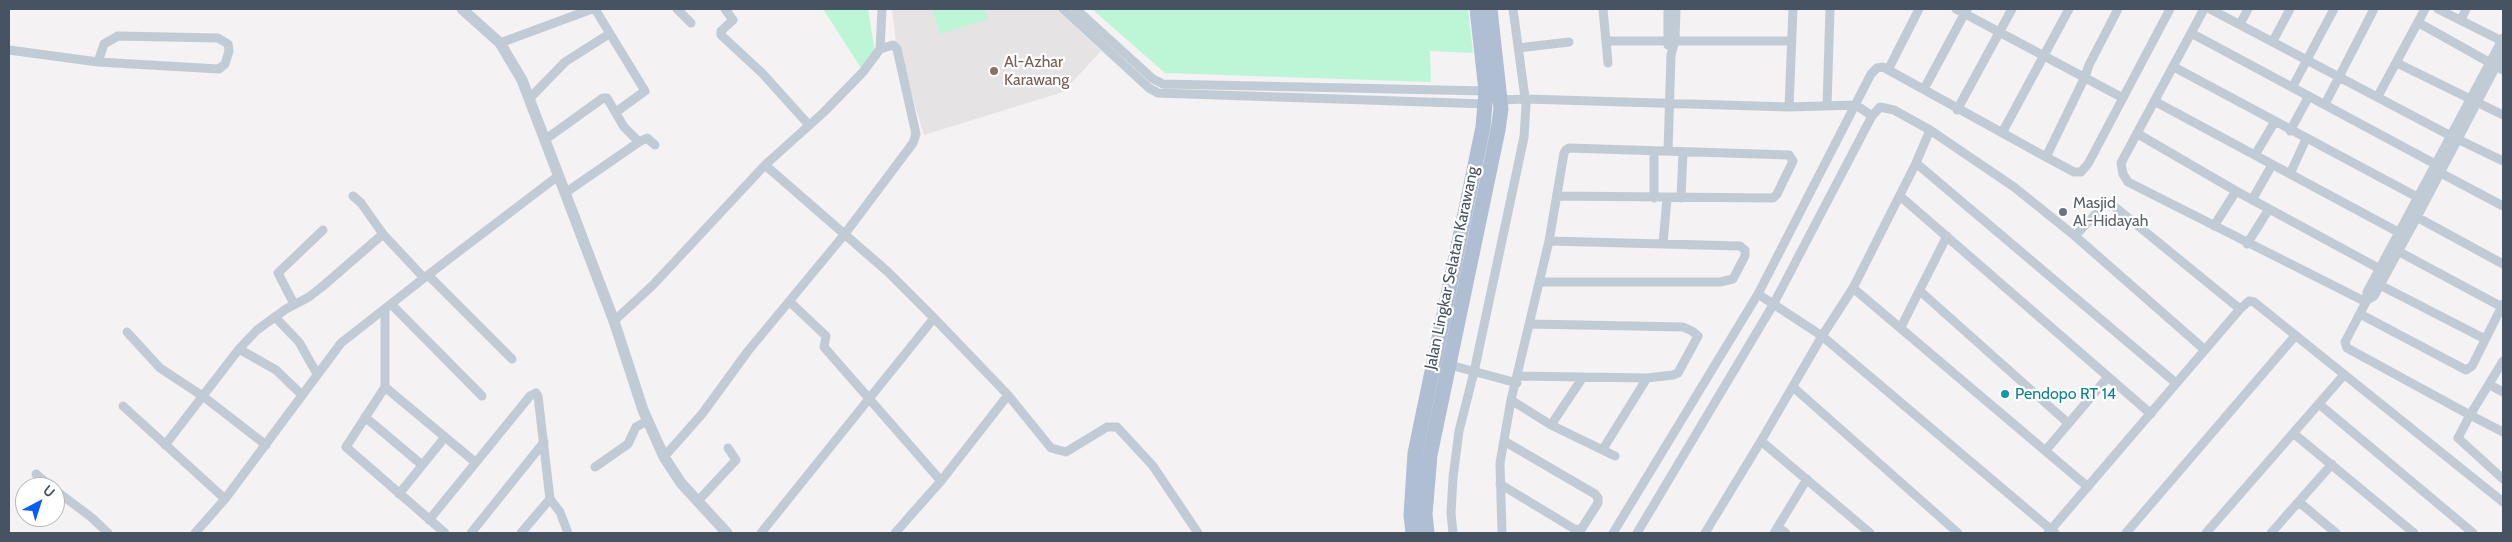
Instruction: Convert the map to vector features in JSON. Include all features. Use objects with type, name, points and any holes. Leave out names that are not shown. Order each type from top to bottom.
[{"type":"main road","name":"Jalan Lingkar Selatan Karawang","points":[[1427,533],[1425,514],[1430,455],[1498,130],[1477,9]]},
{"type":"main road","name":"Jalan Lingkar Selatan Karawang","points":[[1413,533],[1411,515],[1415,453],[1483,127],[1491,98],[1490,9]]},
{"type":"main road","points":[[1446,308],[1461,312]]},
{"type":"street","points":[[462,9],[500,43],[530,98],[614,321],[648,420],[664,457],[697,502],[726,533]]},
{"type":"street","points":[[500,43],[594,9],[645,91],[616,112]]},
{"type":"street","points":[[677,9],[691,24]]},
{"type":"street","points":[[725,9],[733,20],[721,34],[762,73],[810,125]]},
{"type":"street","points":[[614,321],[653,285],[765,165],[810,125],[863,72],[880,49],[882,9]]},
{"type":"street","points":[[1064,9],[1149,88],[1158,93],[1463,102],[1491,98],[1789,107],[1856,105],[1872,116]]},
{"type":"street","points":[[1076,9],[1153,79],[1163,84],[1462,92],[1491,98]]},
{"type":"street","points":[[1453,533],[1451,513],[1453,478],[1460,431],[1524,138],[1526,99],[1513,9]]},
{"type":"street","points":[[1603,9],[1608,64]]},
{"type":"street","points":[[1668,9],[1671,40],[1668,151]]},
{"type":"street","points":[[1671,40],[1676,9]]},
{"type":"street","points":[[1789,107],[1794,9]]},
{"type":"street","points":[[1827,106],[1830,9]]},
{"type":"street","points":[[1888,70],[1919,9]]},
{"type":"street","points":[[1956,9],[1966,11],[2000,33],[2123,98]]},
{"type":"street","points":[[1957,110],[2012,9]]},
{"type":"street","points":[[2002,133],[2069,9]]},
{"type":"street","points":[[2046,157],[2089,65],[2118,9]]},
{"type":"street","points":[[2204,9],[2156,102],[2121,163],[2120,169],[2128,182],[2247,244],[2366,301]]},
{"type":"street","points":[[2210,9],[2378,96],[2454,138],[2503,161]]},
{"type":"street","points":[[2240,24],[2248,9]]},
{"type":"street","points":[[2273,41],[2290,9]]},
{"type":"street","points":[[2293,86],[2334,9]]},
{"type":"street","points":[[2325,104],[2374,9]]},
{"type":"street","points":[[2378,96],[2398,63],[2425,9]]},
{"type":"street","points":[[2438,9],[2502,39],[2496,67]]},
{"type":"street","points":[[2461,20],[2466,9]]},
{"type":"street","points":[[1613,533],[1758,294],[1872,74],[1877,68],[1883,67],[1957,110],[2074,172],[2081,172],[2088,164],[2168,10]]},
{"type":"street","points":[[1924,90],[1966,11]]},
{"type":"street","points":[[2419,23],[2496,67]]},
{"type":"street","points":[[2191,33],[2293,86],[2503,206]]},
{"type":"street","points":[[530,98],[565,62],[609,34]]},
{"type":"street","points":[[9,50],[98,62],[219,70],[225,64],[230,51],[228,44],[218,38],[118,36],[104,44],[98,62]]},
{"type":"street","points":[[1607,41],[1792,41]]},
{"type":"street","points":[[1518,48],[1569,42]]},
{"type":"street","points":[[664,457],[702,414],[748,351],[844,235],[908,152],[916,134],[896,46],[880,49]]},
{"type":"street","points":[[2503,53],[2473,101],[2376,284],[2368,292],[2366,301],[2345,342],[2347,348],[2503,432]]},
{"type":"street","points":[[2398,63],[2503,115]]},
{"type":"street","points":[[2174,68],[2274,123],[2419,198]]},
{"type":"street","points":[[1462,92],[1463,102]]},
{"type":"street","points":[[2290,131],[2310,96]]},
{"type":"street","points":[[546,139],[603,98],[607,98],[639,142]]},
{"type":"street","points":[[2156,102],[2400,233]]},
{"type":"street","points":[[1636,533],[1774,305],[1872,116],[1880,107],[1894,110],[1930,130],[2014,188],[2075,236],[2204,350]]},
{"type":"street","points":[[2255,155],[2274,123]]},
{"type":"street","points":[[1705,533],[1762,441],[1822,336],[1853,288],[1900,196],[1930,130]]},
{"type":"street","points":[[2138,134],[2252,200],[2380,268]]},
{"type":"street","points":[[565,192],[639,142],[647,138],[655,145]]},
{"type":"street","points":[[2290,174],[2306,139]]},
{"type":"street","points":[[1502,533],[1500,463],[1511,400],[1549,241],[1564,153],[1569,148],[1789,155],[1793,161],[1777,194],[1772,198],[1557,196]]},
{"type":"street","points":[[1654,151],[1654,198]]},
{"type":"street","points":[[1681,198],[1683,152]]},
{"type":"street","points":[[1916,163],[2176,383]]},
{"type":"street","points":[[765,165],[888,272],[1008,395],[1050,448],[1059,452],[1066,452],[1107,427],[1117,427],[1154,466],[1198,533]]},
{"type":"street","points":[[2252,200],[2272,165]]},
{"type":"street","points":[[2376,284],[2380,268],[2395,250],[2400,233],[2414,215],[2419,198],[2437,169]]},
{"type":"street","points":[[195,533],[225,499],[341,344],[426,276],[558,176]]},
{"type":"street","points":[[2214,226],[2236,191]]},
{"type":"street","points":[[353,196],[361,203],[383,234],[512,359]]},
{"type":"street","points":[[1900,196],[2151,414]]},
{"type":"street","points":[[1663,244],[1667,198]]},
{"type":"street","points":[[2075,236],[2106,203],[2110,203],[2240,309]]},
{"type":"street","points":[[2247,244],[2269,209]]},
{"type":"street","points":[[2414,215],[2503,264]]},
{"type":"street","points":[[294,304],[278,274],[323,230]]},
{"type":"street","points":[[166,445],[239,349],[257,330],[323,286],[383,234]]},
{"type":"street","points":[[1901,327],[1947,236]]},
{"type":"street","points":[[1540,282],[1729,281],[1733,279],[1745,256],[1745,250],[1740,246],[1549,241]]},
{"type":"street","points":[[2360,314],[2463,370],[2472,366],[2502,305],[2395,250]]},
{"type":"street","points":[[2376,284],[2485,339]]},
{"type":"street","points":[[1853,288],[2088,487]]},
{"type":"street","points":[[1920,291],[2068,423]]},
{"type":"street","points":[[1758,294],[1822,336],[2052,532],[2204,350],[2249,301],[2254,302],[2343,376],[2503,502]]},
{"type":"street","points":[[790,302],[826,336],[824,347],[941,481]]},
{"type":"street","points":[[388,306],[385,387],[346,447],[445,533]]},
{"type":"street","points":[[388,306],[482,396]]},
{"type":"street","points":[[275,317],[299,342],[318,374]]},
{"type":"street","points":[[761,533],[934,318]]},
{"type":"street","points":[[1450,366],[1517,380],[1584,377],[1647,378],[1678,373],[1698,336],[1683,327],[1530,324]]},
{"type":"street","points":[[127,332],[160,368],[204,397],[266,445]]},
{"type":"street","points":[[2126,533],[2295,336]]},
{"type":"street","points":[[239,349],[276,370],[302,395]]},
{"type":"street","points":[[2503,361],[2458,438],[2503,479]]},
{"type":"street","points":[[2206,533],[2343,376]]},
{"type":"street","points":[[1551,425],[1584,377]]},
{"type":"street","points":[[2046,450],[2108,377]]},
{"type":"street","points":[[1603,449],[1647,378]]},
{"type":"street","points":[[2490,385],[2503,392]]},
{"type":"street","points":[[385,387],[475,462]]},
{"type":"street","points":[[1793,387],[1958,533]]},
{"type":"street","points":[[429,520],[533,392],[538,396],[550,499],[560,512],[568,533]]},
{"type":"street","points":[[895,533],[941,481],[1008,395]]},
{"type":"street","points":[[1511,400],[1551,425],[1615,456]]},
{"type":"street","points":[[2319,404],[2473,533]]},
{"type":"street","points":[[123,406],[225,499]]},
{"type":"street","points":[[365,417],[422,464]]},
{"type":"street","points":[[595,467],[628,444],[636,427],[648,420]]},
{"type":"street","points":[[2293,433],[2414,533]]},
{"type":"street","points":[[399,494],[445,437]]},
{"type":"street","points":[[1500,484],[1576,530],[1582,528],[1598,503],[1598,498],[1595,494],[1504,441]]},
{"type":"street","points":[[1762,441],[1870,533]]},
{"type":"street","points":[[471,533],[544,442]]},
{"type":"street","points":[[697,502],[736,460],[728,448]]},
{"type":"street","points":[[2271,533],[2332,464]]},
{"type":"street","points":[[36,474],[39,477]]},
{"type":"street","points":[[1786,533],[1776,530],[1807,479]]},
{"type":"street","points":[[65,498],[108,533]]},
{"type":"street","points":[[521,533],[550,499]]},
{"type":"street","points":[[2299,502],[2336,533]]},
{"type":"shaded area","name":"Al-Azhar Karawang","points":[[892,9],[1056,9],[1101,51],[1063,92],[924,135],[896,42]]},
{"type":"green space","points":[[823,9],[868,9],[875,52],[861,68]]},
{"type":"green space","points":[[932,9],[985,9],[988,19],[940,34]]},
{"type":"green space","points":[[1092,9],[1468,9],[1473,53],[1430,51],[1431,82],[1165,73]]},
{"type":"place","name":"Al-Azhar Karawang","points":[[994,71]]},
{"type":"place","name":"Masjid Al-Hidayah","points":[[2063,212]]},
{"type":"place","name":"Pendopo RT 14","points":[[2005,394]]}]
